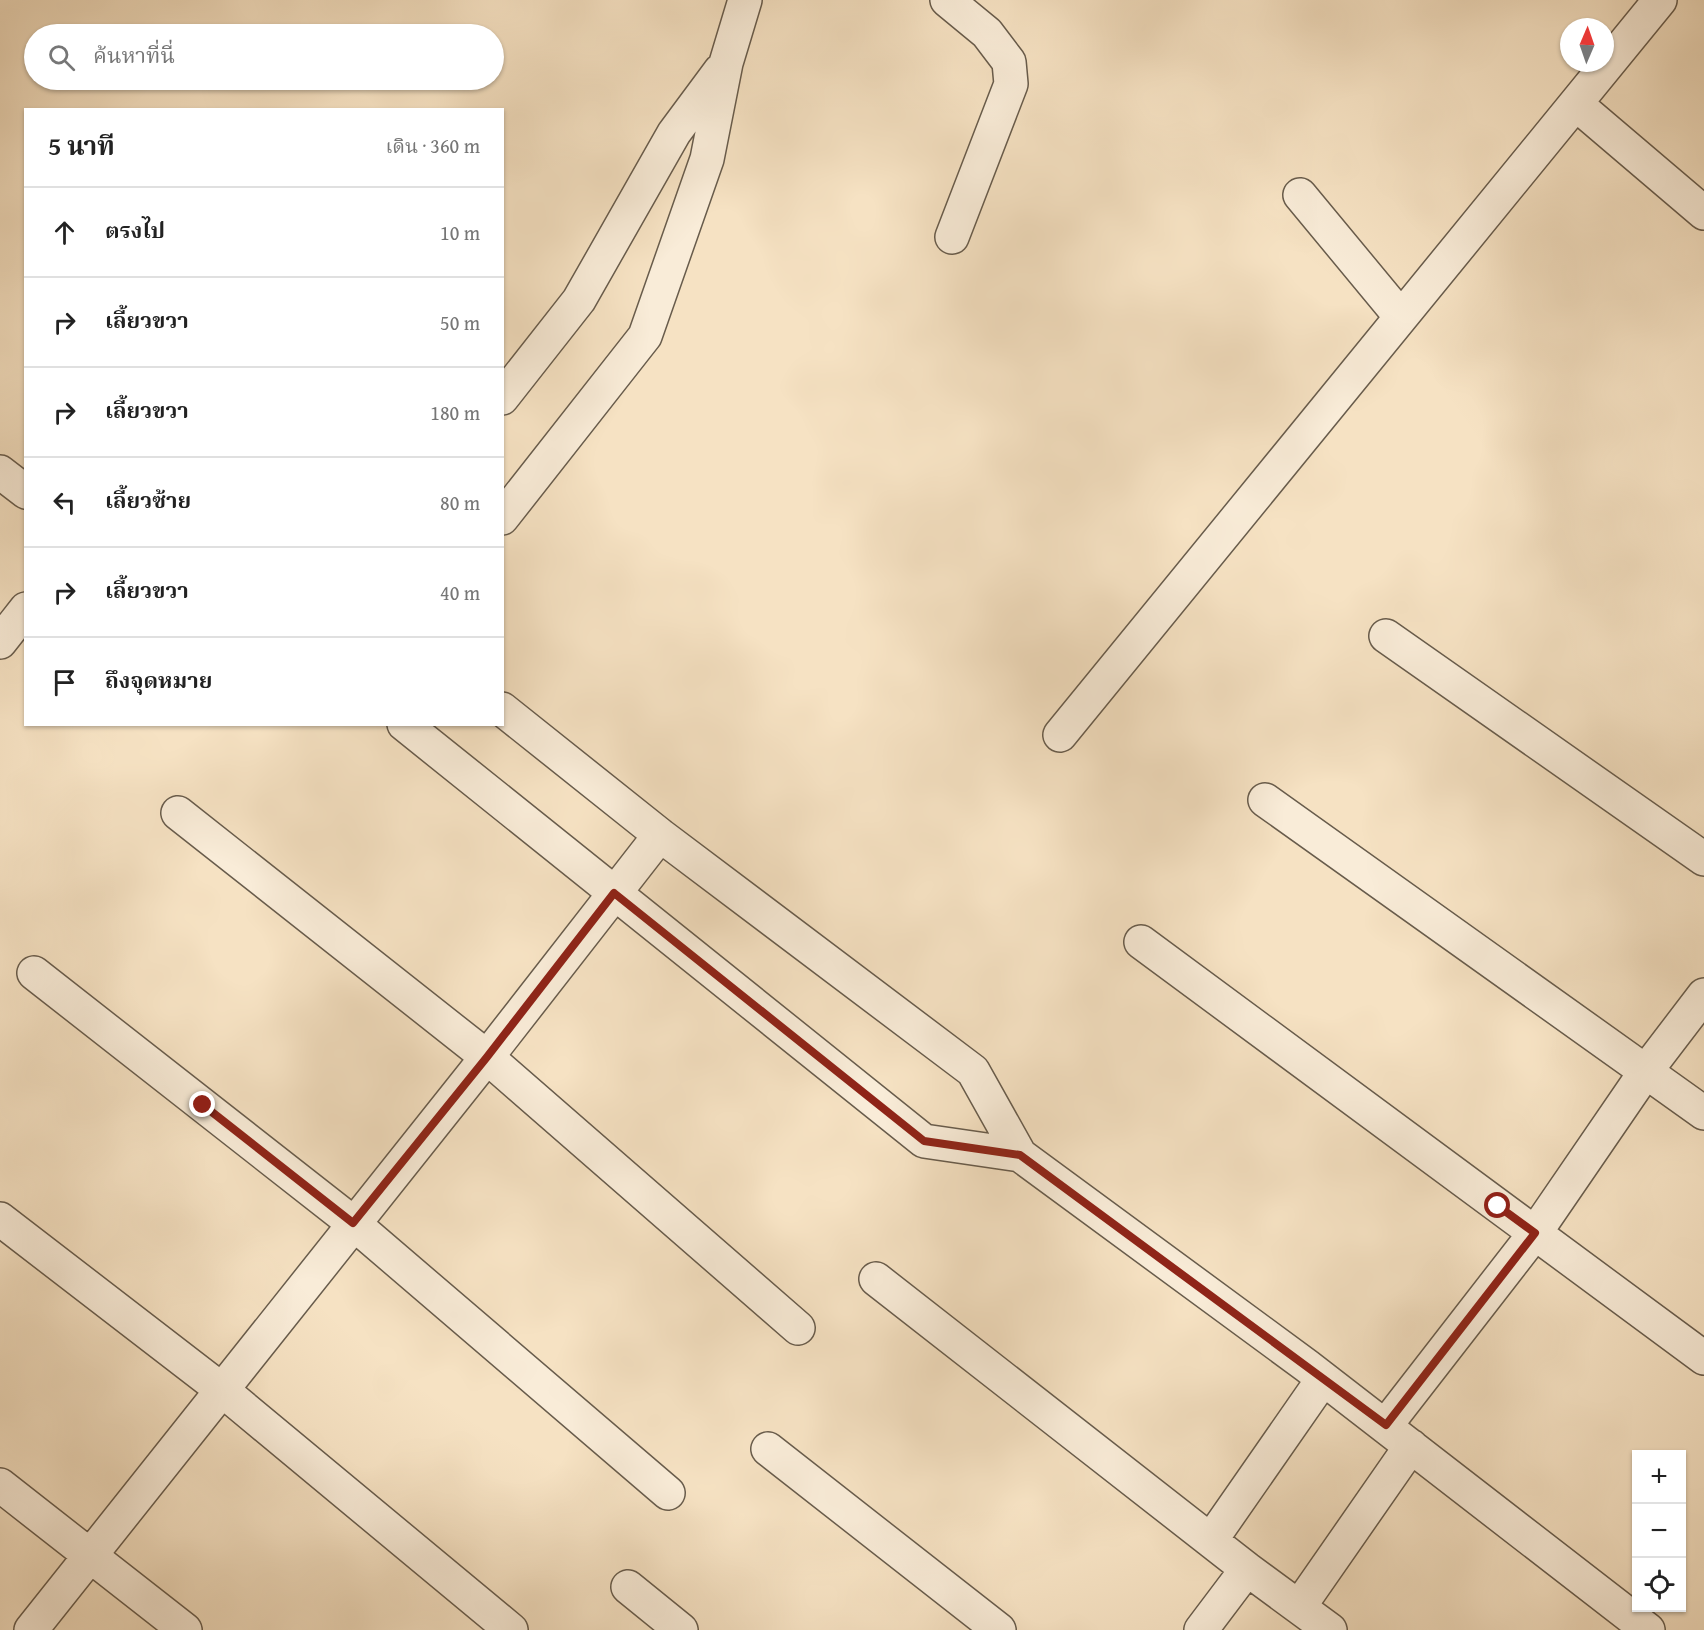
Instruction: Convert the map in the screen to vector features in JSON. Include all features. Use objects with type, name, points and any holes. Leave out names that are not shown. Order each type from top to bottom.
[{"type":"street","points":[[504,515],[645,336],[707,159],[726,63],[745,0]]},
{"type":"street","points":[[947,0],[987,33],[1009,62],[1011,84],[952,237]]},
{"type":"street","points":[[1060,735],[1660,0]]},
{"type":"street","points":[[504,396],[579,300],[674,134],[726,63]]},
{"type":"street","points":[[1576,104],[1704,213]]},
{"type":"street","points":[[1300,195],[1401,317]]},
{"type":"street","points":[[0,472],[24,490]]},
{"type":"street","points":[[0,642],[24,612]]},
{"type":"street","points":[[1386,636],[1704,859]]},
{"type":"street","points":[[504,711],[660,835],[973,1071],[1020,1155],[1386,1425],[1648,1630]]},
{"type":"street","points":[[406,726],[924,1141],[1020,1155]]},
{"type":"street","points":[[1265,800],[1704,1113]]},
{"type":"street","points":[[178,813],[487,1057],[798,1328]]},
{"type":"street","points":[[31,1630],[487,1057],[660,835]]},
{"type":"street","points":[[1141,942],[1704,1358]]},
{"type":"street","points":[[34,973],[353,1223],[668,1493]]},
{"type":"street","points":[[1386,1425],[1535,1233],[1646,1071],[1704,995]]},
{"type":"street","points":[[0,1219],[222,1390],[511,1630]]},
{"type":"street","points":[[876,1280],[1247,1569],[1330,1630]]},
{"type":"street","points":[[1211,1540],[1323,1379]]},
{"type":"street","points":[[1299,1607],[1411,1446]]},
{"type":"street","points":[[768,1449],[999,1630]]},
{"type":"street","points":[[0,1485],[185,1630]]},
{"type":"street","points":[[1201,1630],[1247,1569]]},
{"type":"street","points":[[628,1587],[681,1630]]},
{"type":"route","points":[[203,1105],[353,1223],[487,1057],[614,893],[924,1141],[1020,1155],[1386,1425],[1535,1233],[1498,1206]]}]
